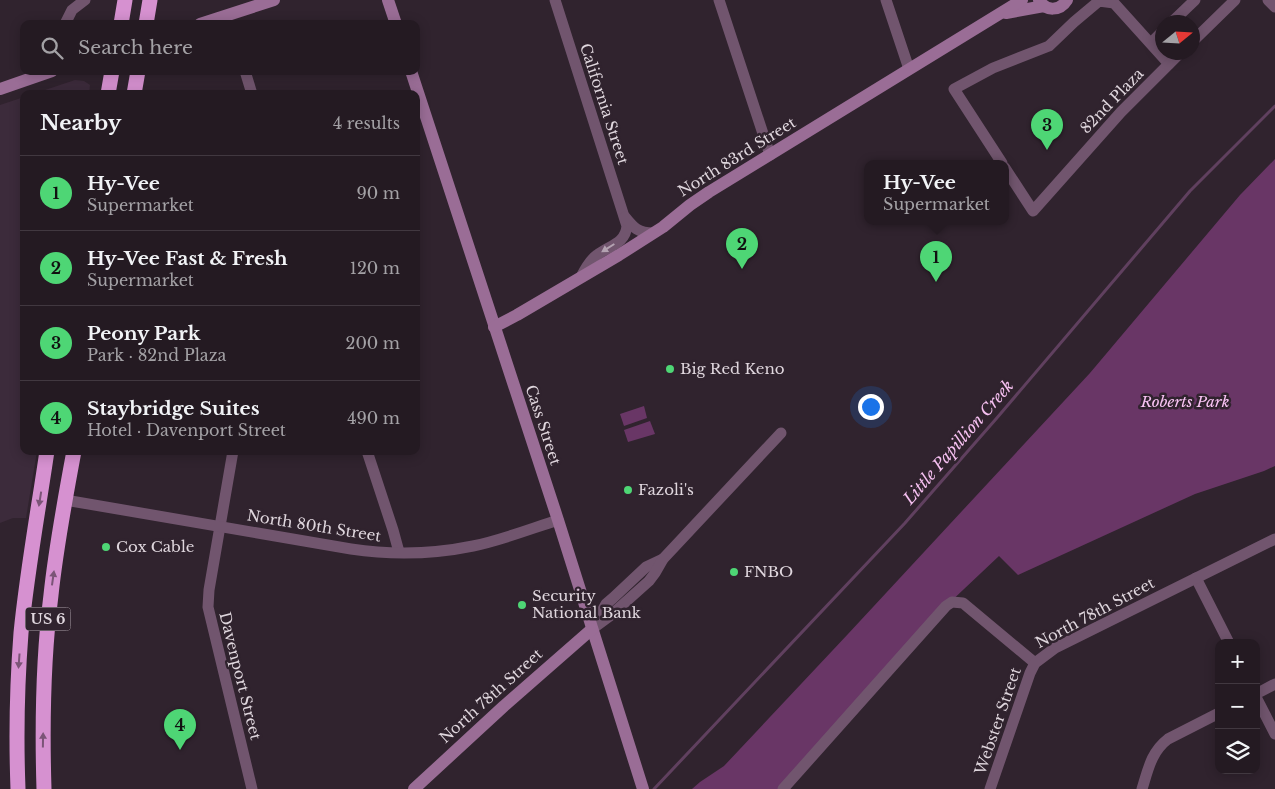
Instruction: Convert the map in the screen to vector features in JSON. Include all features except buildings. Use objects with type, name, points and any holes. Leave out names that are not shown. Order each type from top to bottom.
[{"type":"highway","points":[[122,20],[125,0]]},
{"type":"highway","points":[[147,20],[150,0]]},
{"type":"highway","points":[[109,90],[111,75]]},
{"type":"highway","points":[[135,90],[137,75]]},
{"type":"highway","name":"US 6","points":[[18,789],[17,706],[22,632],[46,455]]},
{"type":"highway","name":"US 6","points":[[44,789],[43,723],[45,660],[52,587],[73,455]]},
{"type":"main road","points":[[228,20],[274,0]]},
{"type":"main road","points":[[388,0],[395,20]]},
{"type":"main road","name":"North 83rd Street","points":[[494,327],[517,316],[619,255],[653,233],[696,200],[1022,0]]},
{"type":"main road","name":"North 83rd Street","points":[[998,15],[1041,3],[1047,8],[1055,9],[1064,3]]},
{"type":"main road","points":[[0,88],[40,75]]},
{"type":"main road","name":"Cass Street","points":[[412,75],[417,90]]},
{"type":"main road","name":"Cass Street","points":[[420,99],[558,520],[643,789]]},
{"type":"main road","name":"North 78th Street","points":[[414,789],[592,628]]},
{"type":"street","points":[[67,20],[72,10],[85,0]]},
{"type":"street","name":"California Street","points":[[555,0],[627,226],[626,233],[621,240],[596,256],[586,267],[581,277]]},
{"type":"street","points":[[719,0],[770,155]]},
{"type":"street","points":[[886,0],[909,69]]},
{"type":"street","points":[[1179,15],[1195,0]]},
{"type":"street","points":[[1200,34],[1235,0]]},
{"type":"street","points":[[1268,0],[1275,7]]},
{"type":"street","points":[[1000,160],[954,89],[993,68],[1050,46],[1099,1],[1114,3],[1169,64]]},
{"type":"street","points":[[1064,3],[1074,22]]},
{"type":"street","points":[[1151,43],[1155,39]]},
{"type":"street","name":"82nd Plaza","points":[[1009,174],[1033,211],[1121,112],[1173,60]]},
{"type":"street","points":[[246,75],[251,90]]},
{"type":"street","points":[[625,217],[634,228],[646,233],[653,233]]},
{"type":"street","points":[[592,628],[611,615],[648,581],[663,558],[781,433]]},
{"type":"street","name":"Davenport Street","points":[[232,455],[208,594],[208,609],[252,789]]},
{"type":"street","points":[[368,455],[393,530],[398,552]]},
{"type":"street","name":"North 80th Street","points":[[65,500],[377,552],[444,550],[471,546],[558,520]]},
{"type":"street","name":"North 78th Street","points":[[783,789],[946,606],[952,602],[962,603],[1035,663],[1055,648],[1275,539]]},
{"type":"street","points":[[1196,578],[1227,639]]},
{"type":"street","name":"Webster Street","points":[[990,789],[1035,663]]},
{"type":"street","points":[[1260,693],[1275,684]]},
{"type":"street","points":[[1260,704],[1275,734]]},
{"type":"street","points":[[1142,789],[1152,757],[1162,744],[1168,739],[1215,715]]},
{"type":"shaded area","points":[[75,80],[84,81],[90,85],[89,90],[45,90]]},
{"type":"shaded area","points":[[20,98],[20,455],[36,455],[26,518],[13,518],[0,523],[0,105]]},
{"type":"green space","name":"Roberts Park","points":[[1275,159],[1275,466],[1195,494],[1018,575],[999,556],[946,606],[783,789],[692,789],[724,766],[1090,373],[1240,195]]},
{"type":"green space","points":[[644,406],[647,418],[624,426],[620,414]]},
{"type":"green space","points":[[650,421],[655,434],[628,442],[624,430]]},
{"type":"waterway","name":"Little Papillion Creek","points":[[654,789],[905,523],[1190,191],[1275,106]]},
{"type":"place","name":"Peony Park","points":[[1047,150]]},
{"type":"place","name":"Hy-Vee Fast & Fresh","points":[[742,269]]},
{"type":"place","name":"Hy-Vee","points":[[936,282]]},
{"type":"place","name":"Big Red Keno","points":[[670,369]]},
{"type":"place","name":"Fazoli's","points":[[628,490]]},
{"type":"place","name":"Cox Cable","points":[[106,547]]},
{"type":"place","name":"FNBO","points":[[734,572]]},
{"type":"place","name":"Security National Bank","points":[[522,605]]},
{"type":"place","name":"Staybridge Suites","points":[[180,750]]}]
